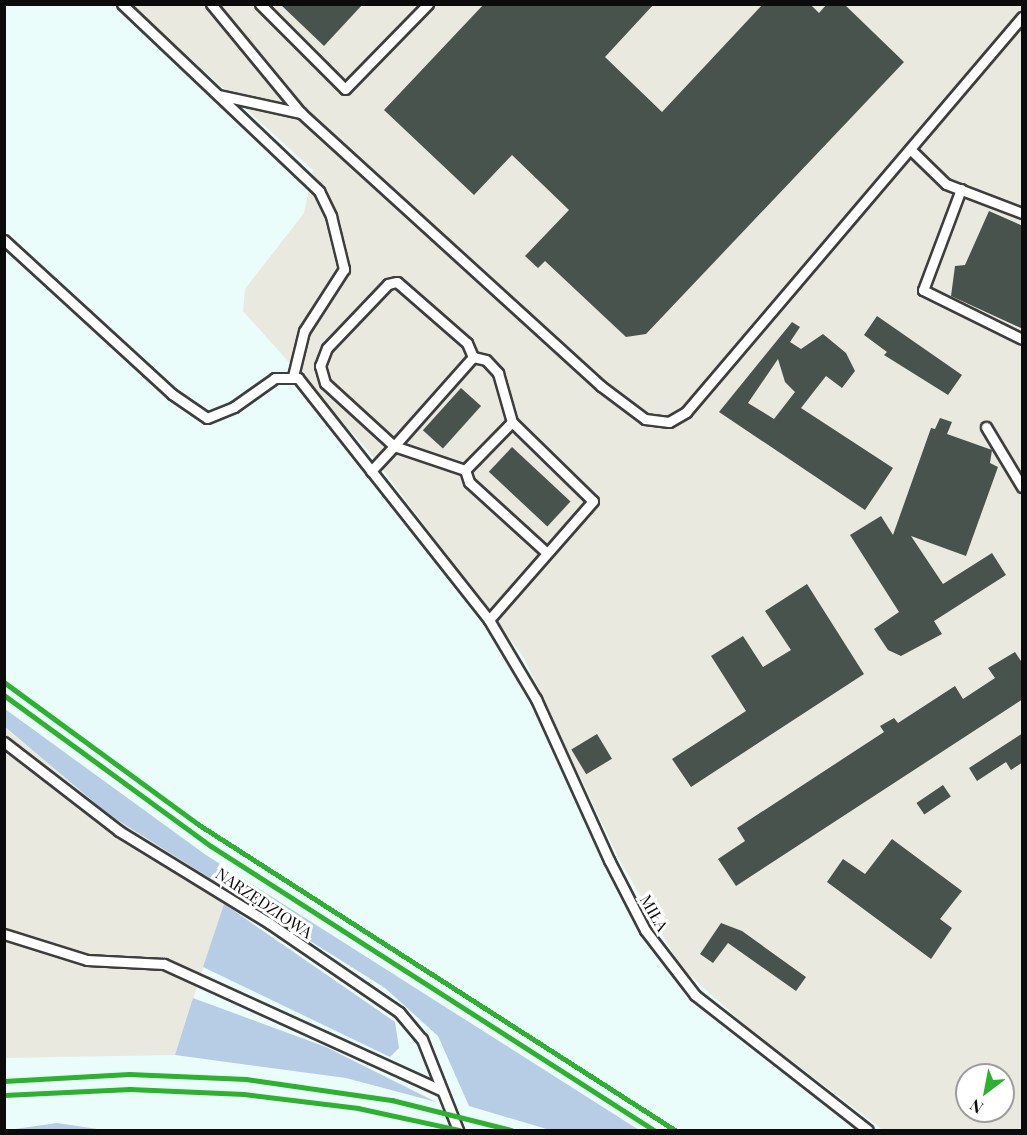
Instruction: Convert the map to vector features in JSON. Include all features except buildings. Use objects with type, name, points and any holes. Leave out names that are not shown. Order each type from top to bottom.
[{"type":"lane","points":[[4,240],[172,394],[207,418],[234,407],[275,378],[293,376],[304,332],[340,282],[340,243],[319,191],[122,4]]},
{"type":"lane","points":[[211,4],[301,114],[601,387],[645,419],[669,422],[686,412],[1023,17]]},
{"type":"lane","points":[[260,4],[345,89],[428,4]]},
{"type":"lane","points":[[217,94],[301,114]]},
{"type":"lane","points":[[910,148],[946,183],[1023,213]]},
{"type":"lane","points":[[961,189],[922,290],[1023,339]]},
{"type":"lane","points":[[465,470],[394,446],[325,383],[320,366],[327,348],[388,284],[397,282],[467,343],[473,357]]},
{"type":"lane","points":[[473,357],[486,360],[498,373],[512,422],[592,501],[489,620]]},
{"type":"lane","points":[[371,471],[473,357]]},
{"type":"lane","name":"MIŁA","points":[[293,376],[504,640],[640,920],[674,972],[727,1023],[867,1131]]},
{"type":"lane","points":[[465,470],[512,422]]},
{"type":"lane","points":[[986,427],[1023,487]]},
{"type":"lane","points":[[465,470],[469,482],[547,554]]},
{"type":"lane","name":"NARZĘDZIOWA","points":[[4,742],[119,831],[240,904],[390,1005],[422,1039],[458,1131]]},
{"type":"lane","points":[[4,934],[87,960],[164,964],[441,1090]]},
{"type":"shaded area","points":[[132,5],[1022,5],[1022,1130],[883,1130],[747,1027],[681,967],[618,857],[524,658],[371,454],[243,311],[245,289],[304,213],[313,170]]},
{"type":"shaded area","points":[[5,709],[206,855],[639,1130],[550,1130],[469,1106],[438,1036],[385,988],[108,814],[5,727]]},
{"type":"shaded area","points":[[4,727],[108,814],[229,888],[175,1055],[5,1058]]},
{"type":"shaded area","points":[[224,904],[395,1022],[399,1048],[390,1057],[203,967]]},
{"type":"shaded area","points":[[193,998],[326,1047],[436,1102],[346,1078],[175,1055]]},
{"type":"shaded area","points":[[57,1123],[104,1130],[8,1130]]},
{"type":"railway","points":[[4,682],[198,824],[675,1130]]},
{"type":"railway","points":[[4,695],[211,846],[654,1130]]},
{"type":"railway","points":[[4,1081],[129,1074],[246,1079],[392,1100],[511,1130]]},
{"type":"railway","points":[[4,1095],[130,1089],[244,1094],[358,1108],[460,1130]]}]
